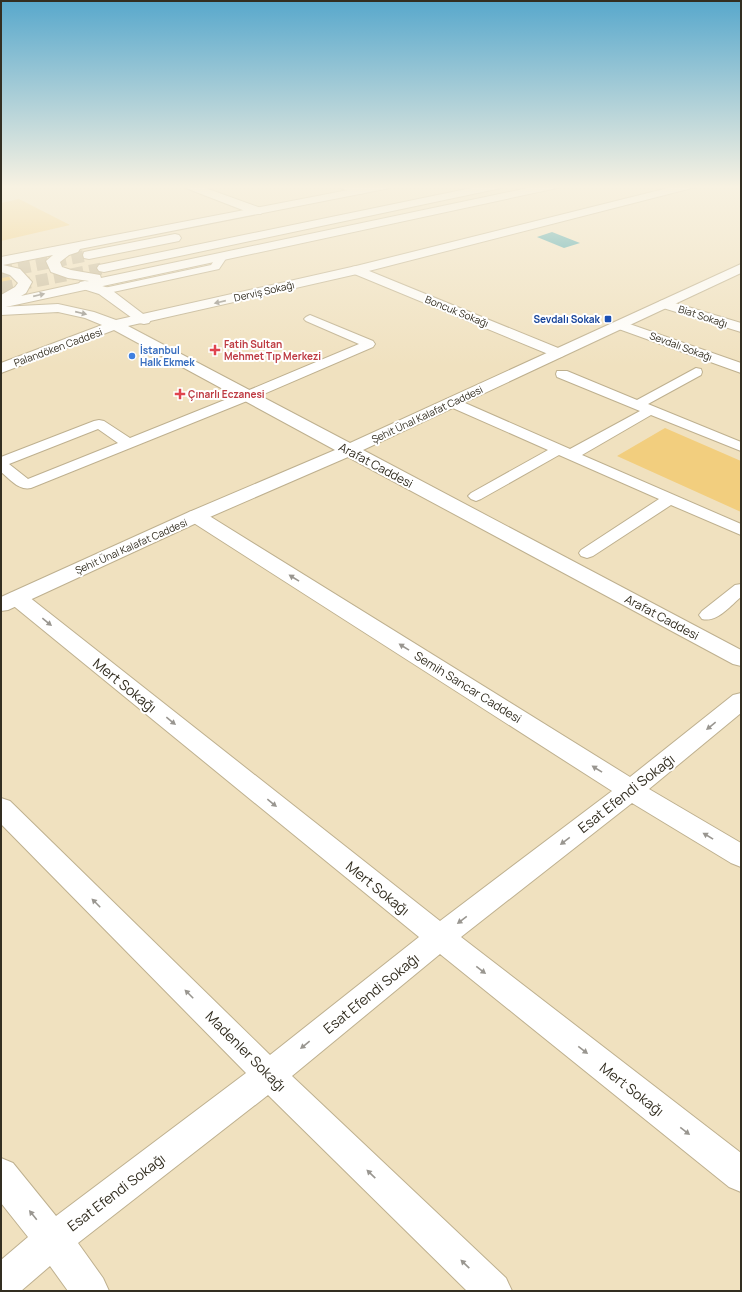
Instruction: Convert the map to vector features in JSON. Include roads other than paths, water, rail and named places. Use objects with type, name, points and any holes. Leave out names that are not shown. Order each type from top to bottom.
[{"type":"main road","points":[[107,245],[86,250],[64,252],[53,261],[56,269],[68,274],[87,277],[120,278]]},
{"type":"main road","points":[[1,261],[112,245]]},
{"type":"main road","points":[[104,268],[213,245]]},
{"type":"main road","points":[[1,304],[276,245]]},
{"type":"main road","name":"Derviş Sokağı","points":[[116,325],[144,320],[357,270],[454,245]]},
{"type":"main road","points":[[1,268],[15,272],[25,282],[21,290],[1,300]]},
{"type":"main road","name":"Şehit Ünal Kalafat Caddesi","points":[[9,601],[196,516],[349,450],[741,268]]},
{"type":"main road","name":"Boncuk Sokağı","points":[[357,270],[558,353]]},
{"type":"main road","points":[[85,285],[104,291],[144,320]]},
{"type":"main road","name":"Biat Sokağı","points":[[665,304],[741,328]]},
{"type":"main road","name":"Arafat Caddesi","points":[[1,311],[58,308],[89,314],[116,325],[741,659]]},
{"type":"main road","name":"Palandöken Caddesi","points":[[1,368],[116,325]]},
{"type":"main road","name":"Sevdalı Sokağı","points":[[621,325],[741,368]]},
{"type":"main road","name":"Semih Sancar Caddesi","points":[[196,516],[631,790],[741,856]]},
{"type":"main road","name":"Mert Sokağı","points":[[9,601],[440,937],[741,1175]]},
{"type":"main road","name":"Esat Efendi Sokağı","points":[[1,1284],[53,1240],[269,1074],[440,937],[631,790],[741,702]]},
{"type":"main road","name":"Madenler Sokağı","points":[[1,808],[269,1074],[493,1291]]},
{"type":"main road","points":[[1,1176],[53,1240],[90,1291]]},
{"type":"lane","points":[[104,291],[215,267],[222,257]]},
{"type":"lane","points":[[128,444],[99,424],[1,463],[26,485],[128,444],[247,396],[369,344],[310,320]]},
{"type":"lane","points":[[637,405],[696,372]]},
{"type":"lane","points":[[562,374],[741,447]]},
{"type":"lane","points":[[451,402],[741,530]]},
{"type":"lane","points":[[476,496],[651,410]]},
{"type":"lane","points":[[587,553],[670,499]]},
{"type":"lane","points":[[708,615],[741,590]]},
{"type":"water","points":[[557,245],[573,245],[564,248]]},
{"type":"tunnel","points":[[1,272],[89,255]]},
{"type":"tunnel","points":[[1,288],[104,268]]},
{"type":"place","name":"Sevdalı Sokak","points":[[608,319]]},
{"type":"place","name":"Fatih Sultan Mehmet Tıp Merkezi","points":[[215,350]]},
{"type":"place","name":"İstanbul Halk Ekmek","points":[[132,356]]},
{"type":"place","name":"Çınarlı Eczanesi","points":[[180,394]]}]
